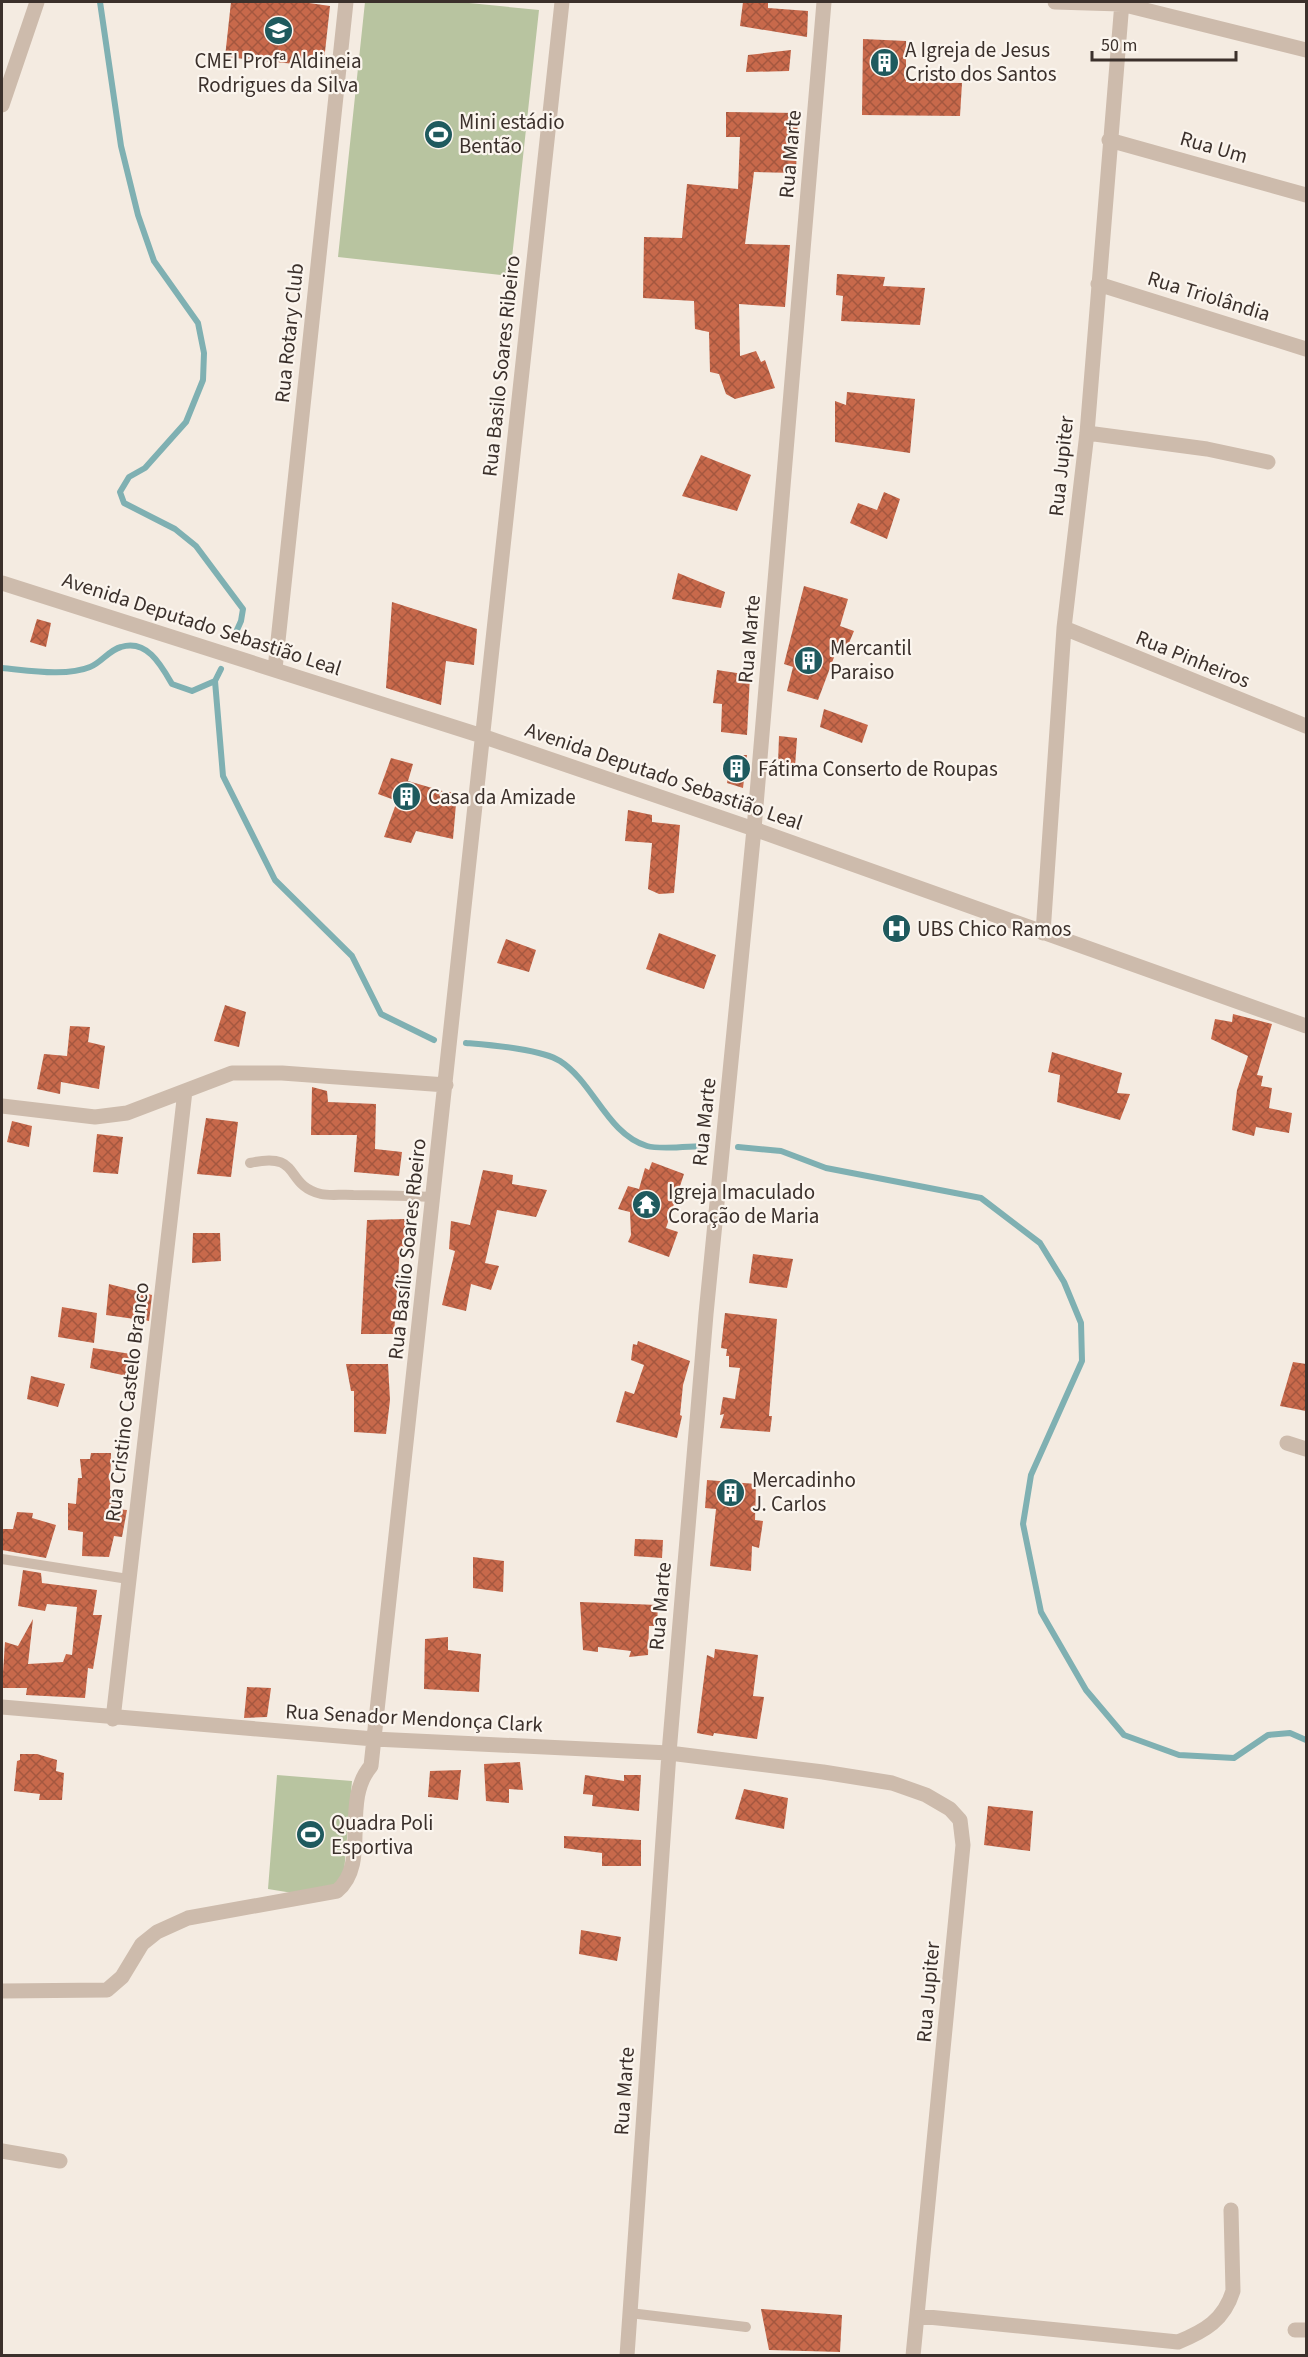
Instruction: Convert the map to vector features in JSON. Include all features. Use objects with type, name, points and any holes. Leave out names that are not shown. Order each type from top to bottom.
[{"type":"street","points":[[2,105],[37,2]]},
{"type":"street","name":"Rua Rotary Club","points":[[275,669],[346,2]]},
{"type":"street","name":"Rua Basilo Soares Ribeiro","points":[[482,736],[562,2]]},
{"type":"street","name":"Rua Marte","points":[[627,2355],[669,1753],[705,1314],[754,829],[825,2]]},
{"type":"street","points":[[1055,2],[1122,3],[1306,50]]},
{"type":"street","name":"Rua Jupiter","points":[[1043,933],[1064,628],[1087,433],[1109,140],[1122,3]]},
{"type":"street","name":"Rua Um","points":[[1109,140],[1306,195]]},
{"type":"street","name":"Rua Triolândia","points":[[1098,284],[1306,349]]},
{"type":"street","points":[[1087,433],[1207,449],[1268,462]]},
{"type":"street","name":"Avenida Deputado Sebastião Leal","points":[[2,583],[482,736],[754,829],[1306,1026]]},
{"type":"street","name":"Rua Pinheiros","points":[[1064,628],[1234,699],[1306,726]]},
{"type":"street","name":"Rua Basílio Soares Rbeiro","points":[[2,1991],[107,1990],[122,1977],[142,1944],[156,1932],[188,1918],[337,1891],[349,1877],[358,1787],[362,1777],[371,1766],[482,736]]},
{"type":"street","points":[[2,1106],[95,1117],[127,1113],[232,1073],[282,1073],[446,1085]]},
{"type":"street","name":"Rua Cristino Castelo Branco","points":[[113,1719],[185,1091]]},
{"type":"street","points":[[1287,1443],[1306,1449]]},
{"type":"street","name":"Rua Senador Mendonça Clark","points":[[2,1707],[113,1719],[374,1738],[669,1753],[824,1772]]},
{"type":"street","name":"Rua Jupiter","points":[[824,1772],[892,1783],[926,1795],[950,1809],[960,1820],[963,1845],[913,2355]]},
{"type":"street","points":[[2,2151],[60,2161]]},
{"type":"street","points":[[918,2316],[1178,2342],[1204,2332],[1218,2319],[1230,2301],[1233,2291],[1231,2210]]},
{"type":"lane","points":[[250,1163],[268,1159],[288,1164],[302,1185],[321,1194],[434,1197]]},
{"type":"lane","points":[[2,1559],[128,1579]]},
{"type":"lane","points":[[630,2313],[746,2327]]},
{"type":"green space","name":"Mini estádio Bentão","points":[[365,2],[459,2],[539,10],[510,276],[338,257]]},
{"type":"green space","name":"Quadra Poli Esportiva","points":[[277,1775],[352,1781],[342,1895],[305,1895],[268,1889]]},
{"type":"building","name":"CMEI Profª Aldineia Rodrigues da Silva","points":[[231,2],[302,2],[330,6],[324,61],[296,58],[295,64],[225,57]]},
{"type":"building","points":[[743,2],[768,2],[768,8],[808,11],[807,37],[740,26]]},
{"type":"building","name":"A Igreja de Jesus Cristo dos Santos","points":[[863,39],[906,41],[906,82],[962,83],[960,116],[862,115]]},
{"type":"building","points":[[791,50],[789,71],[746,72],[748,55]]},
{"type":"building","points":[[726,112],[798,113],[796,173],[754,172],[745,244],[790,245],[785,307],[739,304],[740,356],[756,351],[761,362],[765,360],[775,388],[735,399],[726,394],[719,374],[710,372],[709,332],[695,329],[694,301],[643,298],[644,237],[682,238],[687,184],[738,189],[740,137],[726,137]]},
{"type":"building","points":[[837,274],[885,277],[883,286],[925,288],[920,325],[841,321],[843,296],[836,295]]},
{"type":"building","points":[[847,392],[915,399],[910,453],[835,442],[835,401],[846,405]]},
{"type":"building","points":[[701,455],[751,475],[737,511],[682,496]]},
{"type":"building","points":[[884,492],[900,499],[887,539],[850,523],[858,503],[877,510]]},
{"type":"building","points":[[678,573],[725,592],[721,608],[672,599]]},
{"type":"building","points":[[804,586],[848,599],[840,626],[854,631],[844,655],[836,652],[818,700],[787,691],[793,667],[784,664]]},
{"type":"building","points":[[392,602],[477,629],[474,665],[446,661],[441,705],[386,688]]},
{"type":"building","points":[[37,619],[51,623],[46,647],[30,642]]},
{"type":"building","points":[[717,670],[750,675],[747,735],[721,732],[722,704],[713,703]]},
{"type":"building","points":[[824,709],[868,725],[862,743],[820,727]]},
{"type":"building","points":[[779,736],[797,738],[795,767],[778,764]]},
{"type":"building","name":"Fátima Conserto de Roupas","points":[[731,755],[747,755],[743,788],[727,783]]},
{"type":"building","name":"Casa da Amizade","points":[[391,758],[413,764],[408,781],[446,792],[457,792],[453,839],[416,831],[411,843],[384,837],[397,801],[378,794]]},
{"type":"building","points":[[628,810],[652,815],[652,822],[680,825],[674,893],[659,894],[648,889],[652,843],[625,841]]},
{"type":"building","points":[[659,933],[716,955],[704,989],[646,969]]},
{"type":"building","points":[[506,939],[536,950],[529,972],[497,963]]},
{"type":"building","points":[[225,1005],[246,1012],[239,1047],[214,1041]]},
{"type":"building","points":[[1233,1014],[1272,1024],[1257,1075],[1263,1076],[1261,1086],[1272,1088],[1269,1108],[1292,1113],[1289,1133],[1256,1127],[1254,1136],[1232,1130],[1237,1090],[1248,1056],[1211,1039],[1215,1019],[1232,1022]]},
{"type":"building","points":[[70,1026],[90,1027],[88,1042],[105,1046],[99,1089],[61,1082],[60,1094],[37,1089],[44,1054],[67,1056]]},
{"type":"building","points":[[1052,1052],[1122,1073],[1117,1093],[1130,1094],[1120,1120],[1057,1102],[1060,1075],[1048,1072]]},
{"type":"building","points":[[312,1087],[327,1091],[328,1102],[376,1104],[375,1149],[402,1152],[399,1176],[354,1172],[357,1135],[311,1135]]},
{"type":"building","points":[[206,1118],[238,1122],[231,1177],[197,1174]]},
{"type":"building","points":[[12,1121],[32,1126],[29,1147],[7,1142]]},
{"type":"building","points":[[97,1134],[123,1137],[118,1174],[93,1172]]},
{"type":"building","points":[[652,1162],[684,1174],[666,1228],[678,1232],[669,1257],[628,1242],[631,1235],[630,1212],[618,1209],[628,1186],[639,1189],[645,1168],[649,1170]]},
{"type":"building","points":[[483,1170],[513,1175],[512,1184],[547,1190],[536,1217],[497,1210],[485,1263],[499,1266],[491,1290],[471,1284],[466,1311],[442,1305],[455,1251],[449,1249],[451,1221],[470,1225]]},
{"type":"building","points":[[405,1219],[405,1247],[400,1248],[394,1334],[361,1334],[367,1220]]},
{"type":"building","points":[[193,1233],[220,1233],[221,1261],[192,1263]]},
{"type":"building","points":[[753,1254],[793,1259],[787,1288],[749,1283]]},
{"type":"building","points":[[109,1284],[152,1295],[149,1321],[106,1315]]},
{"type":"building","points":[[62,1307],[97,1313],[94,1343],[58,1337]]},
{"type":"building","points":[[725,1313],[777,1319],[769,1416],[772,1416],[770,1432],[720,1428],[724,1414],[720,1415],[723,1397],[735,1399],[740,1368],[729,1367],[727,1349],[721,1348]]},
{"type":"building","points":[[638,1341],[690,1361],[683,1385],[680,1415],[682,1416],[677,1438],[616,1422],[625,1391],[634,1394],[644,1365],[631,1360],[633,1344],[637,1345]]},
{"type":"building","points":[[93,1348],[131,1354],[127,1376],[90,1368]]},
{"type":"building","points":[[1293,1362],[1306,1364],[1306,1411],[1280,1406]]},
{"type":"building","points":[[346,1364],[388,1364],[390,1400],[386,1434],[354,1432],[354,1391],[351,1391]]},
{"type":"building","points":[[31,1376],[65,1384],[58,1407],[27,1399]]},
{"type":"building","points":[[91,1453],[111,1453],[110,1490],[122,1489],[116,1509],[127,1510],[122,1537],[114,1536],[109,1557],[82,1556],[83,1532],[68,1530],[68,1503],[76,1504],[78,1478],[82,1478],[80,1459],[90,1459]]},
{"type":"building","points":[[707,1480],[756,1484],[755,1520],[763,1521],[759,1548],[752,1546],[751,1571],[710,1566],[716,1509],[705,1508]]},
{"type":"building","points":[[17,1512],[33,1513],[32,1518],[56,1525],[46,1558],[2,1550],[2,1529],[13,1529]]},
{"type":"building","points":[[635,1539],[663,1540],[662,1558],[634,1556]]},
{"type":"building","points":[[473,1557],[504,1561],[503,1592],[473,1588]]},
{"type":"building","points":[[23,1570],[41,1573],[42,1583],[97,1590],[93,1615],[102,1615],[93,1669],[88,1668],[85,1698],[26,1695],[27,1688],[2,1688],[5,1642],[18,1646],[33,1619],[28,1664],[63,1662],[66,1654],[72,1655],[77,1607],[47,1604],[45,1611],[18,1606]]},
{"type":"building","points":[[580,1602],[658,1605],[657,1626],[649,1626],[648,1655],[629,1657],[631,1651],[598,1647],[598,1652],[583,1650]]},
{"type":"building","points":[[448,1637],[448,1650],[481,1654],[479,1692],[424,1689],[425,1639]]},
{"type":"building","points":[[715,1649],[758,1655],[753,1696],[764,1697],[757,1739],[697,1733],[707,1655],[714,1658]]},
{"type":"building","points":[[247,1687],[271,1688],[267,1717],[244,1718]]},
{"type":"building","points":[[20,1754],[37,1754],[57,1760],[56,1771],[64,1773],[62,1800],[39,1800],[40,1794],[14,1791],[17,1761],[20,1760]]},
{"type":"building","points":[[520,1762],[523,1790],[509,1789],[509,1803],[486,1801],[484,1764]]},
{"type":"building","points":[[461,1770],[458,1800],[428,1797],[430,1771]]},
{"type":"building","points":[[585,1775],[624,1781],[624,1775],[641,1775],[639,1811],[592,1806],[593,1795],[583,1794]]},
{"type":"building","points":[[744,1789],[788,1798],[784,1829],[735,1819]]},
{"type":"building","points":[[988,1806],[1033,1811],[1030,1851],[984,1845]]},
{"type":"building","points":[[564,1836],[641,1840],[641,1866],[602,1866],[602,1853],[564,1848]]},
{"type":"building","points":[[581,1930],[621,1937],[617,1961],[579,1954]]},
{"type":"building","points":[[761,2309],[842,2315],[840,2352],[769,2350]]},
{"type":"waterway","points":[[100,2],[121,146],[138,215],[154,261],[198,323],[204,353],[203,380],[186,422],[145,468],[129,477],[120,492],[124,503],[175,529],[196,546],[243,609],[241,621],[233,639]]},
{"type":"waterway","points":[[2,668],[70,672],[94,665],[117,649],[130,646],[146,650],[152,655],[172,684],[192,691],[215,681]]},
{"type":"waterway","points":[[221,669],[215,681],[223,776],[275,880],[352,956],[381,1014],[434,1040]]},
{"type":"waterway","points":[[466,1043],[541,1053],[560,1061],[572,1070],[611,1120],[633,1140],[653,1147],[706,1146]]},
{"type":"waterway","points":[[738,1147],[781,1151],[826,1168],[981,1198],[1040,1243],[1064,1282],[1081,1323],[1082,1361],[1031,1475],[1023,1524],[1041,1612],[1086,1690],[1124,1735],[1179,1755],[1234,1758],[1268,1735],[1290,1733],[1306,1740]]},
{"type":"place","name":"CMEI Profª Aldineia Rodrigues da Silva","points":[[278,30]]},
{"type":"place","name":"A Igreja de Jesus Cristo dos Santos","points":[[884,62]]},
{"type":"place","name":"Mini estádio Bentão","points":[[438,134]]},
{"type":"place","name":"Mercantil Paraiso","points":[[809,660]]},
{"type":"place","name":"Fátima Conserto de Roupas","points":[[737,769]]},
{"type":"place","name":"Casa da Amizade","points":[[407,797]]},
{"type":"place","name":"UBS Chico Ramos","points":[[896,929]]},
{"type":"place","name":"Igreja Imaculado Coração de Maria","points":[[647,1204]]},
{"type":"place","name":"Mercadinho J. Carlos","points":[[731,1492]]},
{"type":"place","name":"Quadra Poli Esportiva","points":[[310,1835]]}]
